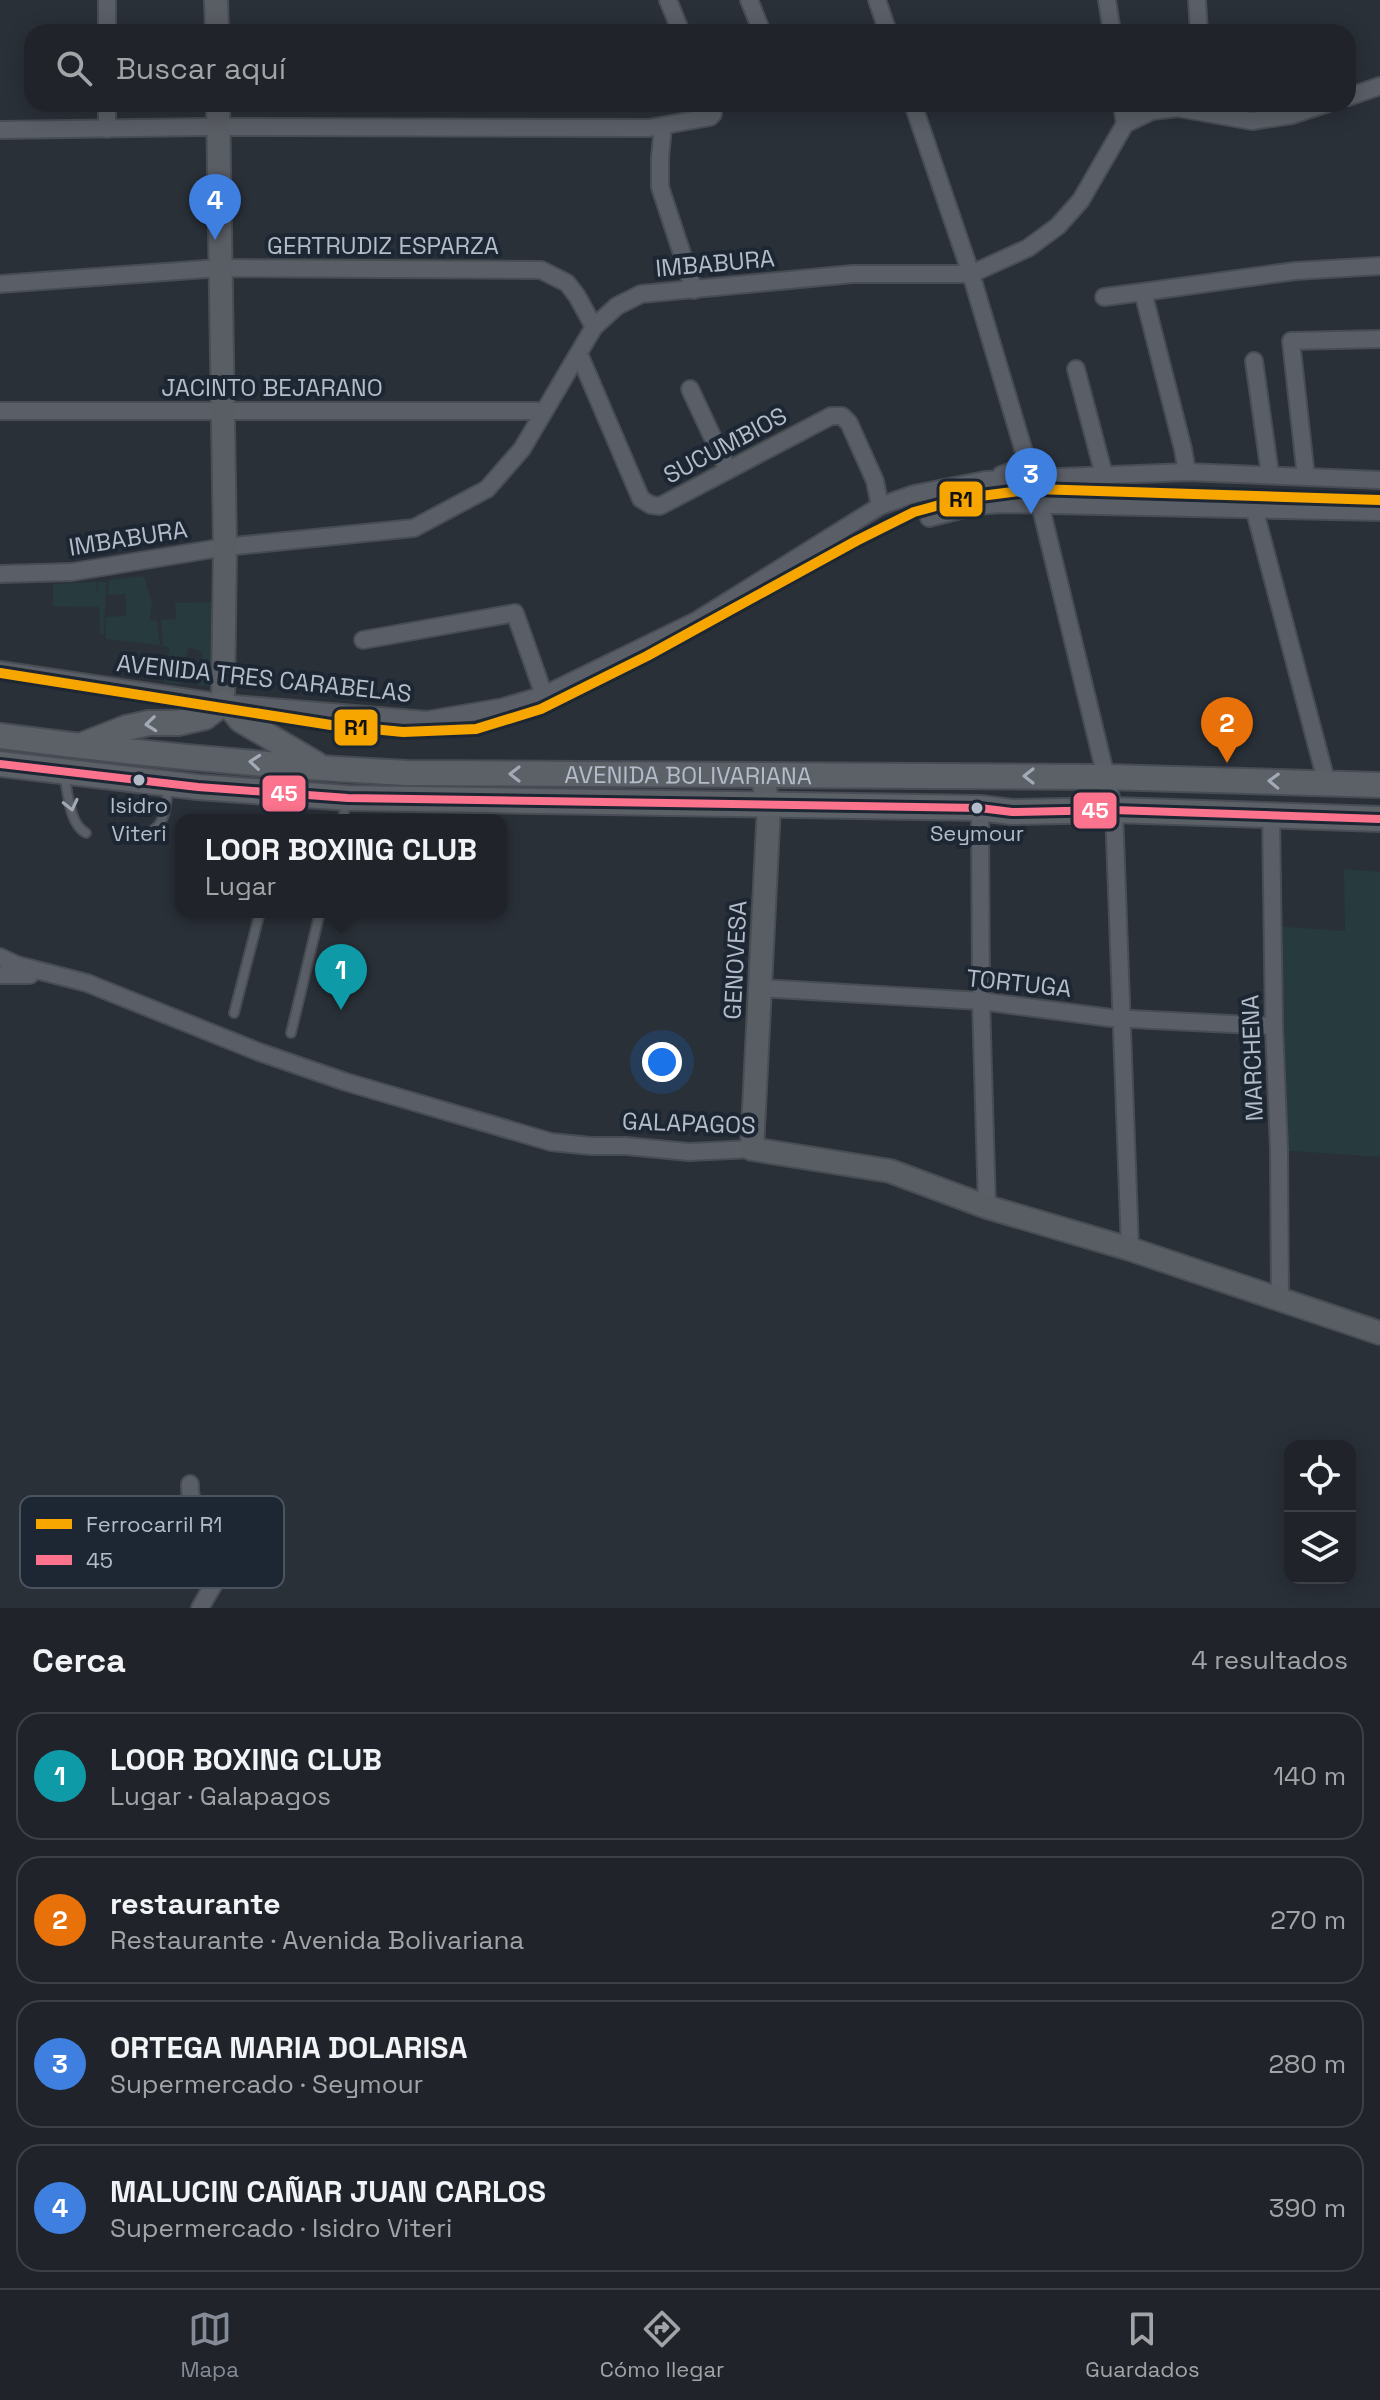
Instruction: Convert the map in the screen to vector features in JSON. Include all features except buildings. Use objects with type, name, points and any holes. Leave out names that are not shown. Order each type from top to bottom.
[{"type":"main road","points":[[79,746],[126,728],[205,717],[223,703],[241,720],[325,769]]},
{"type":"main road","name":"AVENIDA BOLIVARIANA","points":[[0,736],[325,769],[407,773],[1107,777],[1380,785]]},
{"type":"main road","name":"AVENIDA BOLIVARIANA","points":[[0,764],[290,794],[345,809],[769,805],[980,808],[1012,812],[1114,810],[1380,819]]},
{"type":"street","points":[[107,0],[107,24]]},
{"type":"street","points":[[216,0],[217,24]]},
{"type":"street","points":[[668,0],[678,24]]},
{"type":"street","points":[[749,0],[759,24]]},
{"type":"street","points":[[877,0],[885,24]]},
{"type":"street","points":[[1107,0],[1111,24]]},
{"type":"street","points":[[1197,0],[1198,24]]},
{"type":"street","points":[[1356,94],[1380,86]]},
{"type":"street","points":[[107,112],[107,129]]},
{"type":"street","points":[[218,112],[225,547],[223,703]]},
{"type":"street","points":[[0,130],[663,126],[705,112]]},
{"type":"street","points":[[916,112],[971,274],[1025,455],[1018,469],[985,480]]},
{"type":"street","points":[[1123,112],[1125,124],[1150,112]]},
{"type":"street","points":[[1213,112],[1226,118],[1252,121],[1301,112]]},
{"type":"street","name":"IMBABURA","points":[[0,574],[72,572],[225,547],[414,528],[487,489],[522,449],[594,327],[617,306],[641,294],[853,274],[971,274],[1028,248],[1058,226],[1081,200],[1125,124]]},
{"type":"street","points":[[663,126],[660,187],[694,290]]},
{"type":"street","points":[[1104,297],[1295,271],[1380,266]]},
{"type":"street","name":"GERTRUDIZ ESPARZA","points":[[0,284],[220,268],[541,270],[567,283],[594,327]]},
{"type":"street","points":[[1143,292],[1187,472]]},
{"type":"street","points":[[1306,477],[1291,341],[1380,339]]},
{"type":"street","name":"SUCUMBIOS","points":[[579,354],[641,499],[651,505],[660,506],[831,416],[842,416],[849,423],[875,481],[880,506]]},
{"type":"street","points":[[1254,361],[1270,474]]},
{"type":"street","points":[[1076,369],[1104,475]]},
{"type":"street","points":[[690,389],[728,470]]},
{"type":"street","name":"JACINTO BEJARANO","points":[[0,411],[544,411]]},
{"type":"street","name":"AVENIDA TRES CARABELAS","points":[[0,670],[223,703],[427,720],[503,707],[544,695],[696,621],[880,506],[914,494],[985,480],[1187,472],[1380,480]]},
{"type":"street","points":[[1040,504],[1114,810],[1130,1249]]},
{"type":"street","points":[[929,518],[976,506],[1040,504],[1380,512]]},
{"type":"street","points":[[1254,508],[1327,784]]},
{"type":"street","points":[[363,640],[515,613],[544,695]]},
{"type":"street","name":"GENOVESA","points":[[752,1149],[769,805],[761,774]]},
{"type":"street","points":[[980,808],[987,1207]]},
{"type":"street","name":"MARCHENA","points":[[1271,816],[1280,1299]]},
{"type":"street","name":"GALAPAGOS","points":[[0,957],[17,965],[87,983],[259,1052],[346,1082],[551,1142],[689,1152],[752,1149],[890,1171],[987,1207],[1130,1249],[1380,1333]]},
{"type":"street","points":[[0,975],[51,973]]},
{"type":"street","name":"TORTUGA","points":[[760,988],[981,1001],[1121,1018],[1274,1026]]},
{"type":"street","points":[[190,1484],[190,1496]]},
{"type":"street","points":[[200,1608],[212,1588]]},
{"type":"lane","points":[[64,773],[75,822],[79,830],[86,833]]},
{"type":"lane","points":[[147,833],[157,829],[164,818],[169,783]]},
{"type":"lane","points":[[285,814],[290,794]]},
{"type":"lane","points":[[234,1013],[258,918]]},
{"type":"lane","points":[[291,1033],[319,918]]},
{"type":"green space","points":[[144,576],[152,604],[150,620],[157,621],[160,645],[106,639],[106,617],[126,616],[126,594],[108,595],[109,580]]},
{"type":"green space","points":[[96,582],[98,595],[98,582],[106,582],[104,634],[100,633],[99,607],[53,606],[53,584]]},
{"type":"green space","points":[[213,602],[213,687],[197,685],[203,652],[188,648],[181,684],[164,683],[170,648],[163,646],[161,620],[176,619],[175,603]]},
{"type":"green space","points":[[1344,869],[1380,872],[1380,1157],[1279,1150],[1272,926],[1345,931]]},
{"type":"rail line","name":"R1","points":[[0,673],[331,725],[403,732],[476,729],[541,709],[647,656],[914,512],[965,498],[1035,489],[1380,500]]},
{"type":"transit line","name":"45","points":[[0,764],[198,787],[348,798],[980,808],[1012,812],[1114,810],[1380,819]]},
{"type":"place","name":"MALUCIN CAÑAR JUAN CARLOS","points":[[215,240]]},
{"type":"place","name":"ORTEGA MARIA DOLARISA","points":[[1031,514]]},
{"type":"place","name":"restaurante","points":[[1227,763]]},
{"type":"place","name":"Isidro Viteri","points":[[139,780]]},
{"type":"place","name":"Seymour","points":[[977,808]]},
{"type":"place","name":"LOOR BOXING CLUB","points":[[341,1010]]}]
